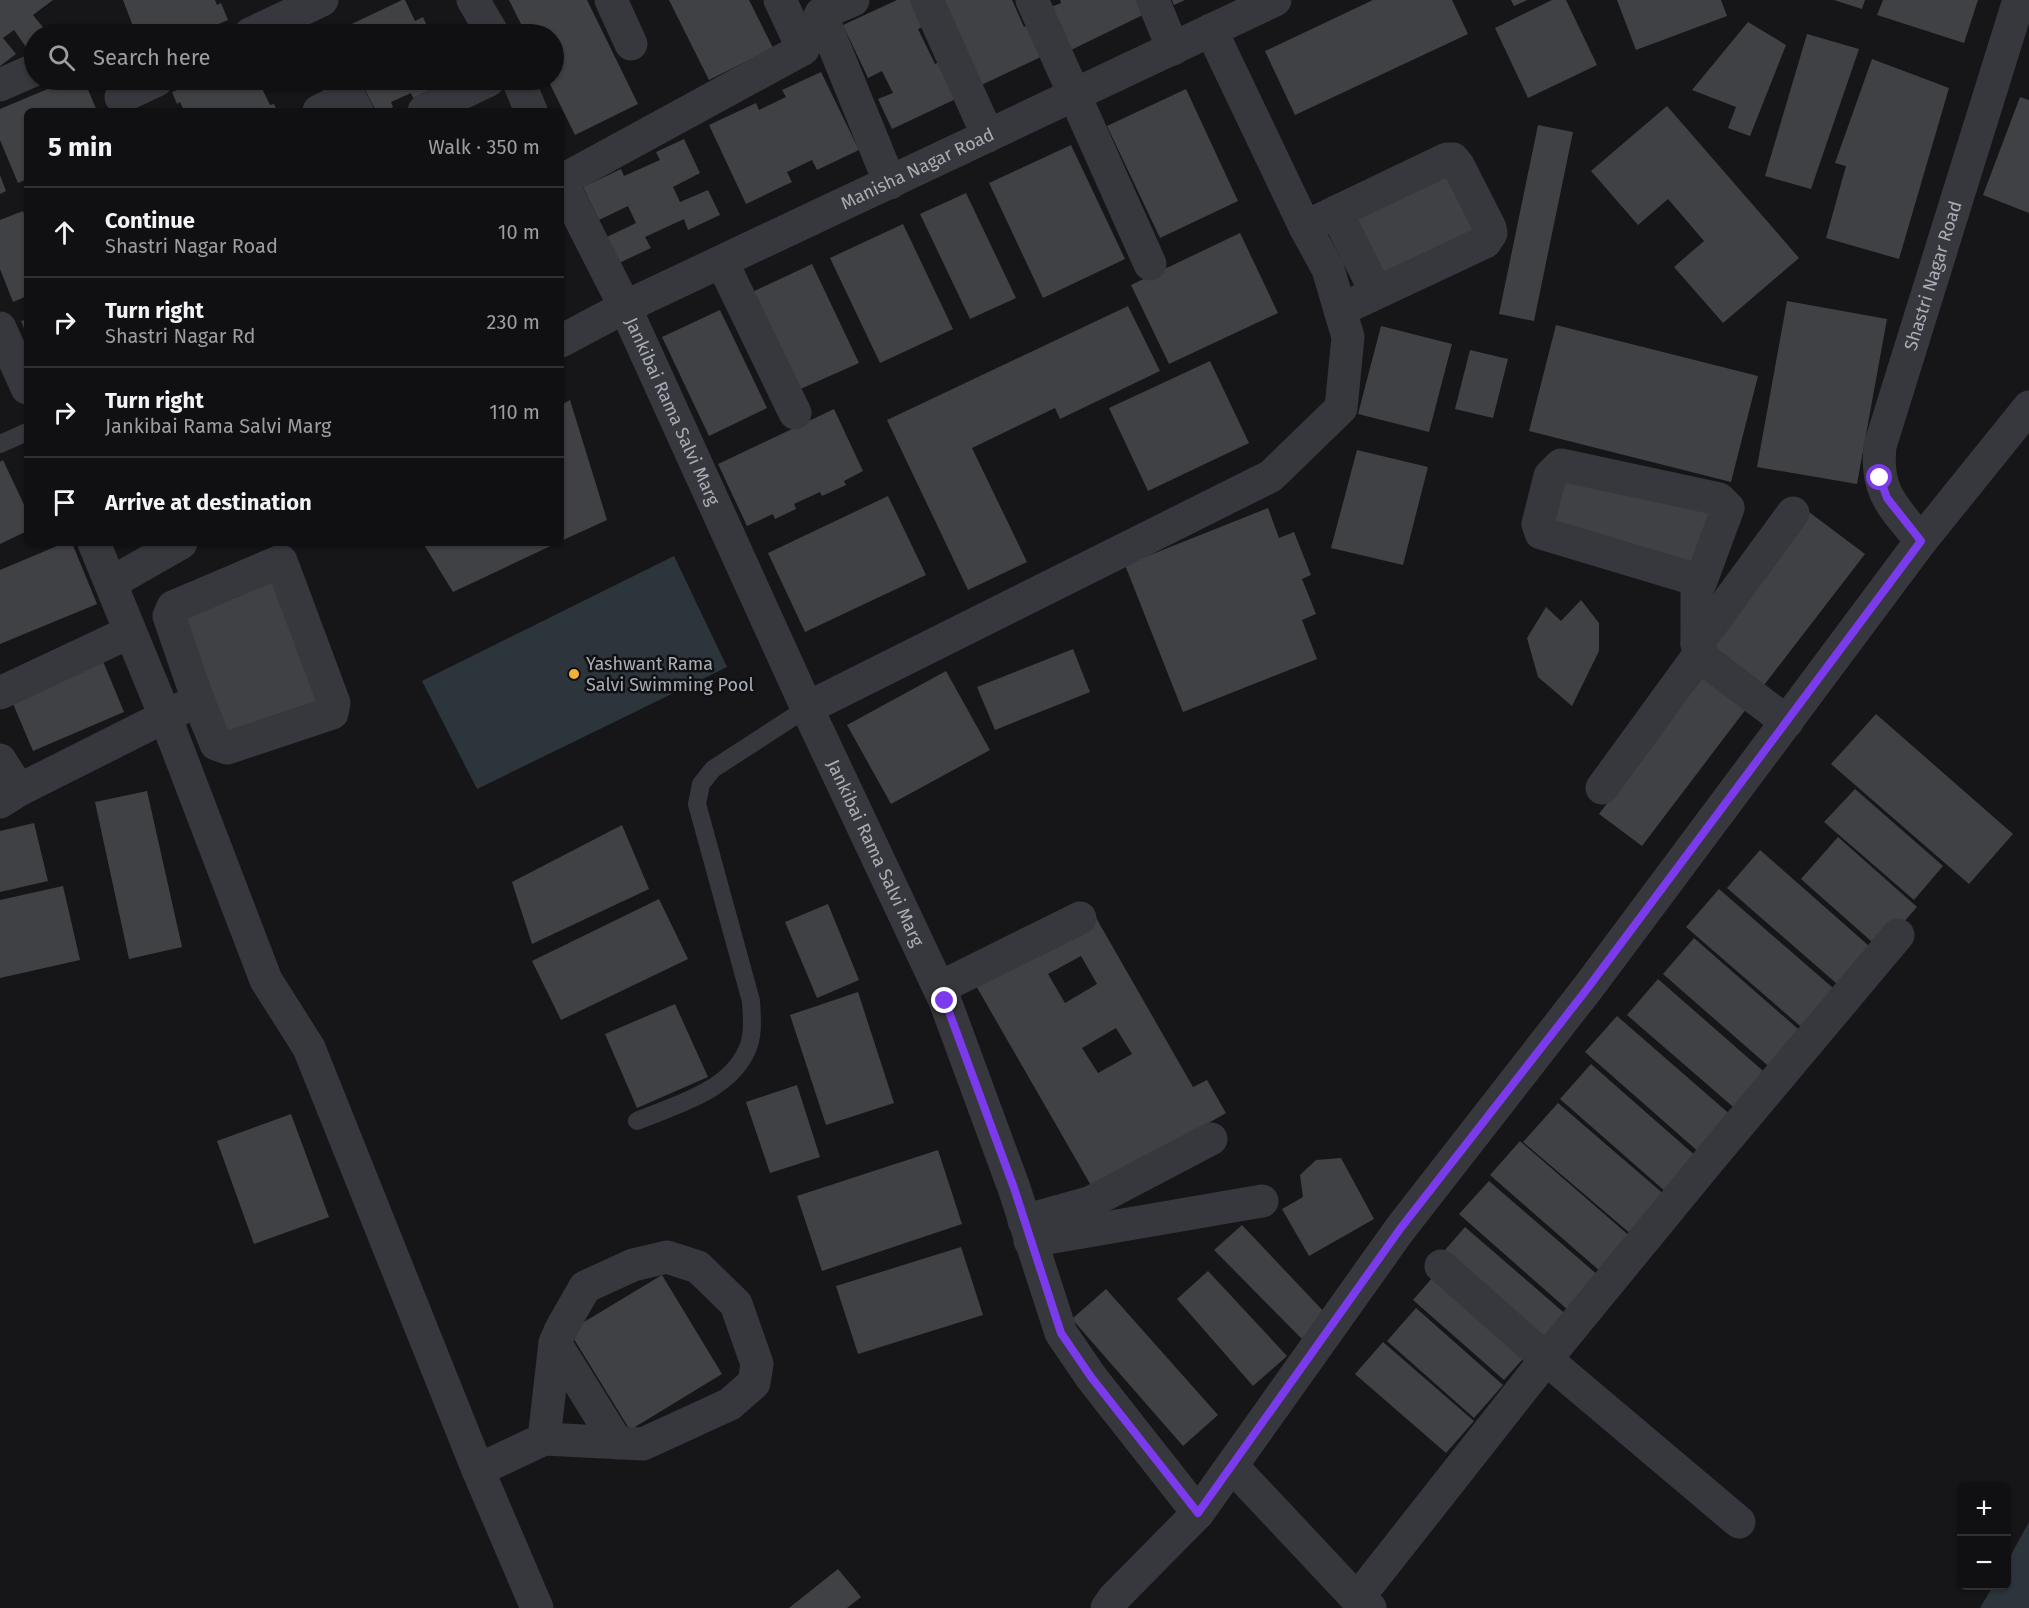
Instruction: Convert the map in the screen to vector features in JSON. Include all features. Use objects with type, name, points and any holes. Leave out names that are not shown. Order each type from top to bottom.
[{"type":"street","points":[[473,0],[487,24]]},
{"type":"street","points":[[611,0],[632,44]]},
{"type":"street","points":[[761,0],[777,14],[803,50]]},
{"type":"street","points":[[564,179],[803,50],[821,14],[853,0]]},
{"type":"street","points":[[927,0],[988,136]]},
{"type":"street","points":[[1032,0],[1150,264]]},
{"type":"street","points":[[1153,0],[1173,49]]},
{"type":"street","name":"Manisha Nagar Road","points":[[564,338],[625,307],[1275,0]]},
{"type":"street","name":"Shastri Nagar Road","points":[[1921,541],[1887,498],[1878,465],[1880,446],[2019,0]]},
{"type":"street","points":[[277,24],[311,11]]},
{"type":"street","points":[[821,14],[890,183]]},
{"type":"street","points":[[807,708],[1272,476],[1341,408],[1348,337],[1328,269],[1305,227],[1211,30]]},
{"type":"street","points":[[0,85],[24,74]]},
{"type":"street","points":[[430,108],[468,90]]},
{"type":"street","points":[[522,90],[530,108]]},
{"type":"street","points":[[325,108],[349,95]]},
{"type":"street","points":[[1305,227],[1447,159],[1453,159],[1490,228],[1489,238],[1485,242],[1340,310]]},
{"type":"street","name":"Jankibai Rama Salvi Marg","points":[[564,187],[625,307],[807,708],[945,1001],[1061,1333],[1091,1377],[1198,1513]]},
{"type":"street","points":[[1336,212],[1376,292]]},
{"type":"street","points":[[722,262],[795,413]]},
{"type":"street","points":[[0,328],[24,381]]},
{"type":"street","points":[[1114,1605],[1198,1513],[1400,1229],[1587,989],[1921,541],[2029,407]]},
{"type":"street","points":[[1701,581],[1541,533],[1538,524],[1550,476],[1561,465],[1719,499],[1728,508],[1701,581],[1697,590],[1699,648],[1705,660],[1786,722]]},
{"type":"street","points":[[1602,788],[1793,513]]},
{"type":"street","points":[[95,546],[165,716],[266,980],[309,1048],[535,1607]]},
{"type":"street","points":[[111,583],[176,546]]},
{"type":"street","points":[[278,552],[334,703],[332,713],[227,748],[216,744],[198,700],[169,616],[173,608],[278,552]]},
{"type":"street","points":[[0,693],[130,632]]},
{"type":"street","points":[[0,760],[10,796],[198,700]]},
{"type":"street","points":[[939,988],[1080,918]]},
{"type":"street","points":[[1232,1466],[1364,1603],[1546,1359],[1702,1168],[1898,935]]},
{"type":"street","points":[[1027,1231],[1089,1203],[1211,1139]]},
{"type":"street","points":[[1027,1231],[1262,1201]]},
{"type":"street","points":[[478,1470],[544,1439],[643,1444],[730,1404],[754,1383],[757,1364],[736,1304],[698,1267],[667,1257],[633,1265],[585,1287],[555,1343],[544,1439]]},
{"type":"street","points":[[1441,1266],[1546,1359],[1739,1522]]},
{"type":"street","points":[[555,1343],[618,1443]]},
{"type":"lane","points":[[0,444],[24,433]]},
{"type":"lane","points":[[637,1121],[706,1091],[730,1074],[747,1051],[753,1025],[751,1001],[697,804],[701,784],[713,769],[807,708]]},
{"type":"shaded area","name":"Yashwant Rama Salvi Swimming Pool","points":[[674,556],[727,667],[477,789],[422,681]]},
{"type":"shaded area","points":[[2029,1522],[2029,1608],[1980,1608],[1991,1590],[2011,1590],[2011,1555]]},
{"type":"building","points":[[0,0],[53,0],[33,15],[40,24],[24,24],[24,44],[14,30],[3,38],[16,54],[0,66]]},
{"type":"building","points":[[123,0],[215,0],[217,5],[221,3],[228,20],[219,24],[132,24]]},
{"type":"building","points":[[405,0],[415,21],[423,17],[426,24],[352,24]]},
{"type":"building","points":[[509,0],[587,0],[638,104],[575,135],[564,108],[562,108],[553,90],[564,90],[564,24],[521,24]]},
{"type":"building","points":[[669,0],[749,0],[773,48],[709,80]]},
{"type":"building","points":[[897,0],[914,0],[926,25],[918,29],[935,64],[943,60],[960,97],[892,129],[878,99],[893,93],[882,71],[868,78],[843,25]]},
{"type":"building","points":[[933,0],[1012,0],[1024,27],[1030,24],[1045,55],[975,88]]},
{"type":"building","points":[[1060,0],[1144,0],[1149,12],[1069,51],[1051,7],[1061,3]]},
{"type":"building","points":[[1172,0],[1185,0],[1174,5]]},
{"type":"building","points":[[1373,0],[1452,0],[1468,34],[1295,115],[1265,51]]},
{"type":"building","points":[[1511,0],[1527,0],[1514,6]]},
{"type":"building","points":[[1552,0],[1566,0],[1597,65],[1528,98],[1495,28]]},
{"type":"building","points":[[1617,0],[1721,0],[1727,16],[1636,50]]},
{"type":"building","points":[[1834,0],[1865,0],[1862,9]]},
{"type":"building","points":[[1883,0],[1978,0],[1964,43],[1877,15]]},
{"type":"building","points":[[1748,22],[1786,45],[1750,136],[1728,128],[1736,107],[1692,90]]},
{"type":"building","points":[[1807,34],[1859,49],[1811,189],[1765,176]]},
{"type":"building","points":[[1872,59],[1949,88],[1899,259],[1826,238],[1846,166],[1835,163]]},
{"type":"building","points":[[821,72],[859,150],[817,170],[812,160],[787,172],[792,182],[746,204],[709,125],[756,103],[759,110],[786,97],[782,90]]},
{"type":"building","points":[[1186,89],[1238,201],[1160,238],[1107,126]]},
{"type":"building","points":[[45,90],[88,90],[96,108],[24,108],[24,180],[18,183],[0,140],[0,109]]},
{"type":"building","points":[[177,90],[263,90],[270,105],[274,104],[276,108],[183,108],[180,102],[177,104],[172,92]]},
{"type":"building","points":[[365,90],[430,90],[413,98],[411,93],[391,102],[393,107],[391,108],[374,108]]},
{"type":"building","points":[[2020,97],[2029,100],[2029,213],[1983,195]]},
{"type":"building","points":[[1667,106],[1799,258],[1723,323],[1674,267],[1704,241],[1668,199],[1638,225],[1591,171]]},
{"type":"building","points":[[1538,125],[1573,132],[1534,321],[1499,314]]},
{"type":"building","points":[[684,139],[700,173],[673,187],[680,202],[708,190],[720,215],[688,230],[684,219],[645,237],[651,248],[619,263],[607,237],[636,223],[628,206],[599,220],[583,187],[621,169],[624,176],[660,160],[656,152]]},
{"type":"building","points":[[1071,145],[1125,259],[1043,298],[989,183]]},
{"type":"building","points":[[1453,170],[1483,234],[1379,285],[1347,221]]},
{"type":"building","points":[[0,175],[6,191],[0,194]]},
{"type":"building","points":[[966,193],[1016,298],[970,319],[920,214]]},
{"type":"building","points":[[23,211],[24,214],[24,297],[13,302],[0,269],[0,220]]},
{"type":"building","points":[[903,224],[953,329],[880,363],[830,258]]},
{"type":"building","points":[[1240,233],[1278,313],[1169,364],[1131,285]]},
{"type":"building","points":[[812,264],[859,363],[796,391],[750,293]]},
{"type":"building","points":[[1787,301],[1887,319],[1857,484],[1757,467]]},
{"type":"building","points":[[1128,306],[1160,371],[1060,419],[1055,408],[972,448],[1027,562],[968,590],[887,420]]},
{"type":"building","points":[[720,310],[767,408],[709,436],[662,337]]},
{"type":"building","points":[[1556,325],[1758,376],[1731,482],[1529,431]]},
{"type":"building","points":[[1381,326],[1452,344],[1429,432],[1358,414]]},
{"type":"building","points":[[1470,350],[1508,359],[1493,418],[1455,409]]},
{"type":"building","points":[[1210,361],[1249,443],[1148,491],[1109,408]]},
{"type":"building","points":[[570,400],[607,520],[564,540],[564,403]]},
{"type":"building","points":[[834,409],[863,471],[844,481],[846,485],[822,496],[820,492],[794,504],[796,509],[775,519],[773,514],[747,526],[718,464]]},
{"type":"building","points":[[1357,450],[1428,467],[1403,565],[1331,548]]},
{"type":"building","points":[[3,460],[24,505],[24,532],[0,544],[0,462]]},
{"type":"building","points":[[1559,473],[1717,507],[1699,567],[1546,525]]},
{"type":"building","points":[[888,496],[926,575],[805,632],[768,553]]},
{"type":"building","points":[[1268,508],[1279,538],[1294,532],[1311,575],[1302,579],[1316,614],[1302,620],[1317,659],[1183,712],[1125,565]]},
{"type":"building","points":[[1809,512],[1865,554],[1761,689],[1706,648]]},
{"type":"building","points":[[57,546],[73,546],[97,604],[0,644],[0,570]]},
{"type":"building","points":[[425,546],[551,546],[453,592]]},
{"type":"building","points":[[278,578],[321,704],[220,738],[177,612]]},
{"type":"building","points":[[1581,600],[1599,623],[1599,651],[1572,706],[1538,677],[1527,638],[1546,607],[1561,621]]},
{"type":"building","points":[[1073,649],[1090,692],[995,730],[977,687]]},
{"type":"building","points":[[100,654],[124,712],[33,751],[8,692]]},
{"type":"building","points":[[946,671],[990,750],[891,804],[847,725]]},
{"type":"building","points":[[1703,677],[1746,709],[1642,846],[1599,814]]},
{"type":"building","points":[[1876,714],[2013,834],[1969,884],[1831,764]]},
{"type":"building","points":[[1855,789],[1943,866],[1914,900],[1824,822]]},
{"type":"building","points":[[147,791],[182,947],[129,959],[95,802]]},
{"type":"building","points":[[34,823],[48,881],[0,892],[0,831]]},
{"type":"building","points":[[622,825],[649,889],[532,944],[512,882]]},
{"type":"building","points":[[1838,837],[1917,907],[1880,949],[1801,879]]},
{"type":"building","points":[[1760,850],[1877,953],[1844,990],[1727,888]]},
{"type":"building","points":[[63,886],[80,960],[0,978],[0,900]]},
{"type":"building","points":[[1719,889],[1840,994],[1807,1032],[1686,927]]},
{"type":"building","points":[[659,899],[688,959],[561,1020],[532,961]]},
{"type":"building","points":[[828,904],[859,980],[817,998],[785,922]]},
{"type":"building","points":[[1095,916],[1193,1087],[1207,1080],[1226,1113],[1093,1189],[975,984]],"holes":[[[1081,956],[1097,984],[1065,1003],[1048,974]],[[1116,1028],[1132,1054],[1098,1073],[1082,1048]]]},
{"type":"building","points":[[1694,938],[1805,1035],[1774,1071],[1663,974]]},
{"type":"building","points":[[1658,979],[1770,1077],[1739,1112],[1627,1015]]},
{"type":"building","points":[[858,992],[894,1103],[826,1125],[790,1015]]},
{"type":"building","points":[[675,1004],[708,1077],[637,1108],[605,1034]]},
{"type":"building","points":[[1617,1016],[1733,1117],[1701,1154],[1585,1052]]},
{"type":"building","points":[[1591,1064],[1698,1158],[1667,1193],[1560,1099]]},
{"type":"building","points":[[797,1085],[820,1157],[770,1173],[746,1102]]},
{"type":"building","points":[[1558,1103],[1666,1196],[1632,1235],[1523,1142]]},
{"type":"building","points":[[291,1114],[329,1217],[254,1244],[217,1141]]},
{"type":"building","points":[[1520,1141],[1632,1238],[1601,1272],[1490,1175]]},
{"type":"building","points":[[938,1150],[962,1224],[822,1271],[797,1196]]},
{"type":"building","points":[[1341,1158],[1374,1219],[1309,1256],[1282,1209],[1303,1197],[1300,1175],[1316,1160]]},
{"type":"building","points":[[1489,1181],[1599,1276],[1569,1311],[1459,1214]]},
{"type":"building","points":[[1242,1225],[1327,1315],[1303,1340],[1214,1250]]},
{"type":"building","points":[[1465,1227],[1569,1317],[1541,1348],[1438,1258]]},
{"type":"building","points":[[961,1247],[983,1315],[858,1354],[836,1286]]},
{"type":"building","points":[[1439,1270],[1531,1350],[1504,1380],[1413,1300]]},
{"type":"building","points":[[1208,1271],[1287,1356],[1253,1386],[1177,1299]]},
{"type":"building","points":[[662,1275],[722,1374],[630,1430],[569,1331]]},
{"type":"building","points":[[1106,1289],[1218,1415],[1183,1446],[1072,1319]]},
{"type":"building","points":[[1416,1308],[1503,1385],[1474,1418],[1387,1341]]},
{"type":"building","points":[[1383,1342],[1474,1421],[1446,1453],[1355,1374]]},
{"type":"building","points":[[838,1569],[861,1597],[847,1608],[789,1608]]},
{"type":"place","name":"Yashwant Rama Salvi Swimming Pool","points":[[574,674]]},
{"type":"route","points":[[945,1001],[1014,1188],[1061,1333],[1091,1377],[1198,1513],[1400,1229],[1587,989],[1921,541],[1887,498],[1880,478]]}]
